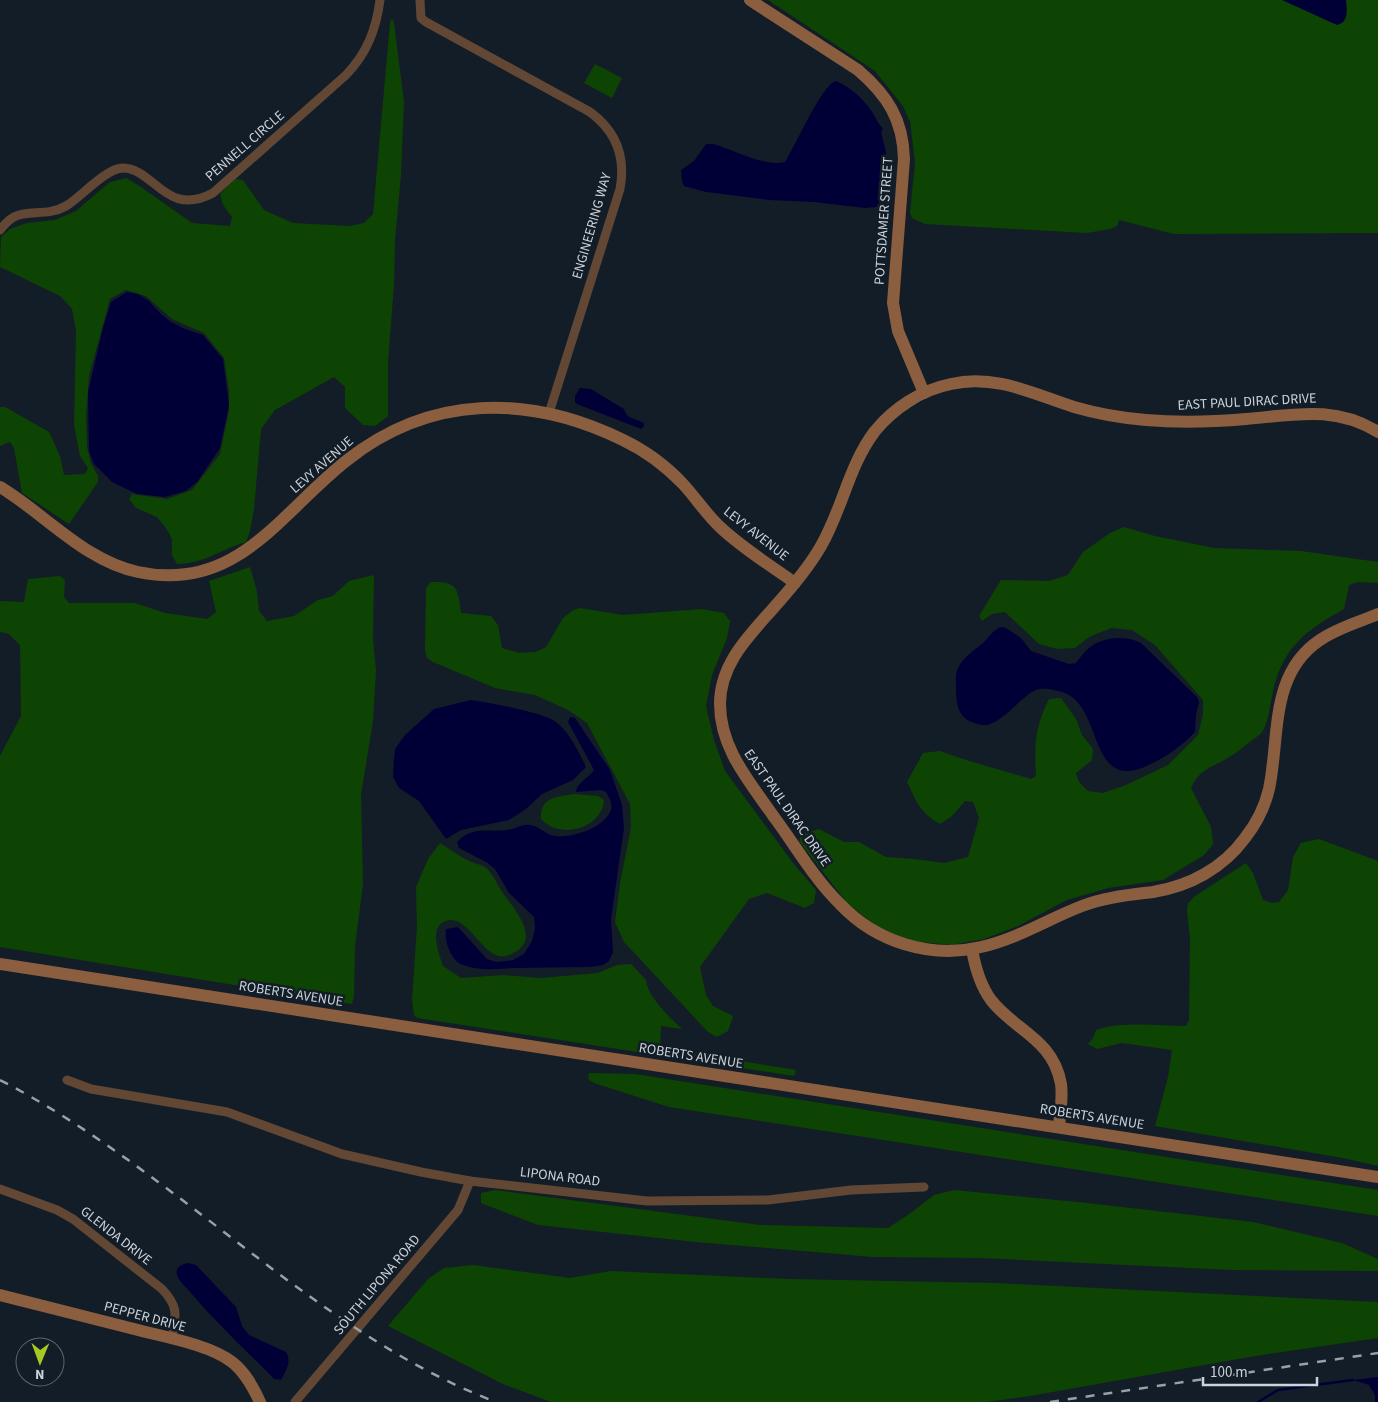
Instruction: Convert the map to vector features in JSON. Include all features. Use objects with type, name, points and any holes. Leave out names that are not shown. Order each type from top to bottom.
[{"type":"street","name":"PENNELL CIRCLE","points":[[0,230],[13,217],[22,213],[49,213],[66,206],[110,172],[120,168],[135,171],[159,189],[174,196],[190,199],[206,196],[213,192],[342,80],[354,66],[372,36],[380,0]]},
{"type":"street","name":"ENGINEERING WAY","points":[[420,0],[421,18],[426,22],[590,112],[606,126],[618,148],[622,169],[620,189],[549,413]]},
{"type":"street","name":"POTTSDAMER STREET","points":[[750,0],[863,74],[874,83],[886,98],[897,120],[902,139],[904,159],[893,303],[898,331],[924,393]]},
{"type":"street","name":"EAST PAUL DIRAC DRIVE","points":[[1378,432],[1350,419],[1324,413],[1219,421],[1176,422],[1116,417],[1076,407],[1019,387],[986,381],[951,384],[924,393],[889,416],[872,435],[856,464],[836,516],[821,546],[795,583],[736,652],[728,668],[721,692],[720,703],[723,732],[730,752],[740,769],[825,887],[843,908],[860,922],[892,940],[919,948],[943,951],[972,949],[1001,942],[1096,901],[1176,887],[1205,874],[1221,863],[1247,835],[1264,804],[1268,790],[1278,709],[1284,685],[1292,668],[1301,656],[1319,640],[1378,614]]},
{"type":"street","name":"LEVY AVENUE","points":[[0,487],[21,500],[81,546],[107,562],[138,572],[160,575],[182,574],[211,569],[241,555],[263,538],[346,461],[372,442],[407,424],[446,412],[484,407],[526,409],[549,413],[615,437],[650,456],[684,486],[718,526],[795,583]]},
{"type":"street","points":[[972,949],[980,979],[990,999],[1007,1016],[1040,1042],[1053,1060],[1060,1083],[1059,1127]]},
{"type":"street","name":"ROBERTS AVENUE","points":[[0,964],[1378,1178]]},
{"type":"street","name":"LIPONA ROAD","points":[[67,1080],[91,1089],[227,1112],[342,1154],[470,1181],[647,1201],[768,1200],[851,1190],[924,1187]]},
{"type":"street","name":"SOUTH LIPONA ROAD","points":[[295,1402],[458,1210],[470,1181]]},
{"type":"street","name":"GLENDA DRIVE","points":[[0,1189],[57,1210],[73,1219],[162,1289],[170,1298],[176,1314],[172,1338]]},
{"type":"street","name":"PEPPER DRIVE","points":[[0,1295],[172,1338],[214,1352],[231,1362],[245,1375],[254,1388],[260,1402]]},
{"type":"green space","points":[[768,0],[1378,0],[1378,233],[1174,234],[1119,220],[1117,226],[1110,229],[1087,233],[925,224],[912,218],[910,213],[915,163],[910,120],[903,106],[875,71]]},
{"type":"green space","points":[[392,18],[404,102],[401,175],[388,361],[388,416],[375,426],[363,425],[345,408],[345,387],[334,377],[275,410],[261,429],[254,509],[246,542],[196,562],[177,564],[172,555],[172,540],[168,531],[157,517],[136,508],[129,499],[132,494],[167,499],[192,490],[220,454],[229,411],[229,391],[224,358],[204,333],[172,319],[146,296],[126,290],[110,299],[89,376],[86,416],[87,447],[91,463],[98,476],[98,482],[69,524],[22,493],[14,448],[10,442],[0,446],[0,407],[5,407],[49,432],[60,456],[64,475],[85,474],[88,468],[80,456],[74,425],[76,331],[72,309],[60,296],[0,267],[1,237],[10,229],[27,223],[55,220],[76,211],[110,182],[126,178],[192,223],[230,226],[232,217],[223,205],[220,194],[235,179],[243,180],[264,210],[293,223],[349,226],[364,223],[373,214],[390,23]]},
{"type":"green space","points":[[595,64],[622,78],[612,98],[584,83]]},
{"type":"green space","points":[[1124,527],[1155,536],[1214,548],[1301,551],[1378,562],[1378,583],[1358,582],[1349,585],[1344,609],[1307,633],[1289,652],[1277,677],[1269,713],[1262,732],[1234,754],[1203,772],[1194,782],[1191,788],[1211,827],[1213,844],[1204,855],[1163,880],[1108,888],[1067,900],[1018,926],[984,939],[951,945],[911,941],[878,927],[847,903],[799,841],[801,835],[819,829],[844,842],[859,842],[886,857],[944,863],[968,857],[979,818],[973,802],[965,801],[952,816],[940,824],[928,816],[916,801],[907,782],[923,753],[940,751],[1031,779],[1036,776],[1036,736],[1044,709],[1049,699],[1061,698],[1076,719],[1082,735],[1093,749],[1092,760],[1076,773],[1079,782],[1088,791],[1103,793],[1126,785],[1168,765],[1198,735],[1203,714],[1203,700],[1155,645],[1132,630],[1111,628],[1089,637],[1075,648],[1057,649],[1039,644],[1005,612],[992,614],[982,621],[979,616],[1001,580],[1049,581],[1068,575],[1083,552],[1110,533]]},
{"type":"green space","points":[[250,567],[257,591],[259,611],[267,621],[294,616],[318,600],[333,596],[349,581],[374,575],[373,638],[376,671],[373,721],[361,795],[363,884],[355,946],[354,996],[352,1004],[0,947],[0,756],[21,716],[20,645],[9,634],[0,632],[0,601],[24,602],[28,579],[60,576],[65,580],[64,597],[69,603],[135,603],[165,613],[207,619],[216,612],[209,581]]},
{"type":"green space","points":[[431,582],[447,583],[455,588],[459,598],[461,613],[491,616],[498,625],[502,648],[519,653],[536,652],[546,647],[563,618],[573,610],[580,608],[623,615],[702,609],[724,613],[730,621],[727,638],[712,675],[706,706],[714,740],[725,771],[793,863],[816,890],[814,903],[805,908],[767,893],[749,899],[700,967],[706,995],[713,1006],[733,1016],[728,1031],[717,1037],[708,1032],[624,942],[615,922],[620,883],[631,828],[630,804],[587,723],[568,710],[535,695],[495,688],[427,658],[425,650],[426,588]]},
{"type":"green space","points":[[574,794],[598,796],[604,800],[596,818],[579,828],[568,830],[558,829],[541,819],[541,812],[546,802],[555,797]]},
{"type":"green space","points":[[1319,839],[1378,861],[1378,1166],[1343,1158],[1155,1126],[1168,1077],[1172,1050],[1122,1043],[1097,1049],[1088,1044],[1096,1030],[1106,1027],[1129,1025],[1186,1026],[1189,1020],[1190,939],[1188,903],[1195,896],[1246,863],[1253,873],[1263,900],[1272,903],[1279,902],[1288,890],[1293,857],[1301,843]]},
{"type":"green space","points":[[440,843],[489,871],[520,917],[526,934],[525,942],[519,949],[509,955],[500,956],[492,953],[462,924],[454,920],[441,924],[437,929],[436,941],[443,966],[461,978],[503,975],[541,978],[598,973],[617,965],[631,964],[646,980],[650,993],[655,1000],[682,1029],[661,1026],[660,1048],[796,1070],[794,1076],[417,1018],[414,1015],[412,1000],[417,927],[416,887],[428,859]]},
{"type":"green space","points":[[589,1073],[635,1074],[1378,1190],[1378,1216],[669,1107],[594,1083],[588,1079]]},
{"type":"green space","points":[[495,1190],[760,1225],[888,1228],[934,1195],[954,1190],[1253,1222],[1342,1243],[1378,1259],[1378,1271],[1232,1270],[981,1258],[873,1257],[696,1242],[538,1225],[481,1203],[481,1193]]},
{"type":"green space","points":[[473,1265],[570,1278],[611,1271],[789,1279],[995,1283],[1378,1302],[1378,1338],[1255,1356],[1030,1396],[986,1402],[551,1402],[503,1384],[388,1326],[428,1279],[444,1268]]},
{"type":"shaded area","points":[[1282,0],[1346,0],[1346,16],[1341,24],[1337,25]]},
{"type":"shaded area","points":[[836,81],[853,91],[862,100],[883,128],[881,132],[886,152],[887,188],[876,207],[865,208],[814,202],[769,200],[706,192],[684,186],[681,170],[694,161],[706,144],[714,144],[759,160],[777,163],[785,162],[816,104],[830,85]]},
{"type":"shaded area","points":[[127,292],[138,294],[149,301],[171,322],[203,335],[223,359],[229,405],[220,448],[198,481],[186,491],[165,497],[137,494],[112,482],[94,464],[89,451],[88,392],[103,328],[111,302]]},
{"type":"shaded area","points":[[580,388],[591,389],[624,409],[627,415],[644,423],[644,426],[641,429],[577,404],[575,396]]},
{"type":"shaded area","points":[[1001,627],[1006,628],[1021,638],[1031,651],[1069,664],[1076,663],[1090,647],[1108,639],[1122,638],[1141,643],[1197,697],[1199,702],[1195,732],[1177,748],[1157,761],[1142,768],[1125,771],[1112,766],[1104,756],[1084,712],[1075,700],[1062,692],[1045,689],[1036,690],[1003,717],[989,724],[982,725],[968,720],[958,707],[957,670],[966,657],[994,631]]},
{"type":"shaded area","points":[[471,700],[528,711],[556,722],[570,737],[586,767],[573,780],[542,794],[526,809],[509,820],[461,830],[446,839],[419,801],[399,788],[393,777],[395,749],[405,735],[434,709]]},
{"type":"shaded area","points":[[570,717],[575,718],[610,770],[622,805],[624,828],[611,919],[613,952],[609,961],[603,965],[591,967],[488,969],[463,965],[455,959],[449,950],[446,929],[458,927],[487,959],[497,962],[513,960],[524,954],[532,941],[535,928],[534,917],[509,893],[495,869],[486,862],[459,848],[457,842],[469,833],[500,831],[527,825],[536,827],[551,835],[567,836],[593,828],[607,817],[611,810],[611,803],[606,792],[601,790],[576,792],[579,785],[594,770],[568,722]]},
{"type":"shaded area","points":[[188,1263],[196,1265],[236,1307],[242,1326],[249,1335],[286,1352],[288,1363],[281,1380],[274,1379],[181,1282],[177,1275],[177,1270],[181,1265]]},
{"type":"shaded area","points":[[1378,1377],[1378,1402],[1375,1402],[1375,1395],[1369,1385],[1353,1380]]},
{"type":"waterway","points":[[1258,1402],[1278,1390],[1353,1380]]},
{"type":"railway","points":[[0,1080],[37,1100],[108,1146],[279,1274],[357,1329],[438,1376],[496,1402]]},
{"type":"railway","points":[[1050,1402],[1378,1353]]}]
